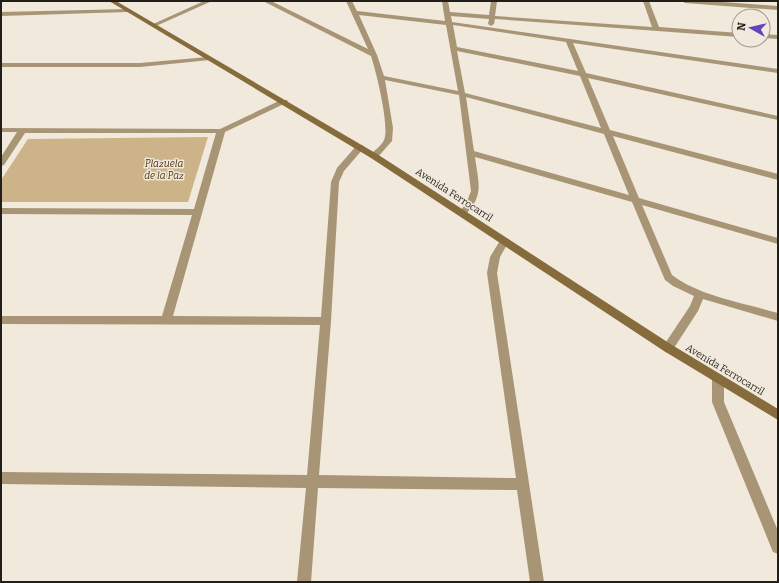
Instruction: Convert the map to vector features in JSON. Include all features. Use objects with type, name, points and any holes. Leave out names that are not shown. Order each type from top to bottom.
[{"type":"main road","name":"Avenida Ferrocarril","points":[[112,1],[208,59],[360,147],[668,348],[778,415]]},
{"type":"street","points":[[154,25],[209,1]]},
{"type":"street","points":[[266,1],[374,55]]},
{"type":"street","points":[[349,1],[374,55],[381,77],[389,128],[388,141],[374,156]]},
{"type":"street","points":[[445,1],[462,94],[475,191],[470,204],[462,213]]},
{"type":"street","points":[[490,30],[494,1]]},
{"type":"street","points":[[646,1],[656,29]]},
{"type":"street","points":[[685,1],[778,8]]},
{"type":"street","points":[[1,14],[127,10]]},
{"type":"street","points":[[355,13],[449,23],[570,42],[778,71]]},
{"type":"street","points":[[447,14],[731,34]]},
{"type":"street","points":[[570,42],[668,276],[673,283],[778,317]]},
{"type":"street","points":[[454,48],[585,75],[778,118]]},
{"type":"street","points":[[1,65],[140,65],[208,59]]},
{"type":"street","points":[[381,77],[462,94],[778,177]]},
{"type":"street","points":[[1,130],[221,131],[284,102]]},
{"type":"street","points":[[1,163],[23,130]]},
{"type":"street","points":[[166,321],[221,131]]},
{"type":"street","points":[[304,582],[326,321],[335,182],[340,170],[360,147]]},
{"type":"street","points":[[470,154],[778,240]]},
{"type":"street","points":[[1,211],[198,212]]},
{"type":"street","points":[[504,241],[495,257],[492,273],[537,582]]},
{"type":"street","points":[[668,348],[694,308],[700,293]]},
{"type":"street","points":[[1,320],[326,321]]},
{"type":"street","points":[[718,379],[718,402],[778,547]]},
{"type":"street","points":[[1,478],[523,484]]},
{"type":"green space","name":"Plazuela de la Paz","points":[[208,137],[188,202],[1,202],[1,180],[28,139]]}]
